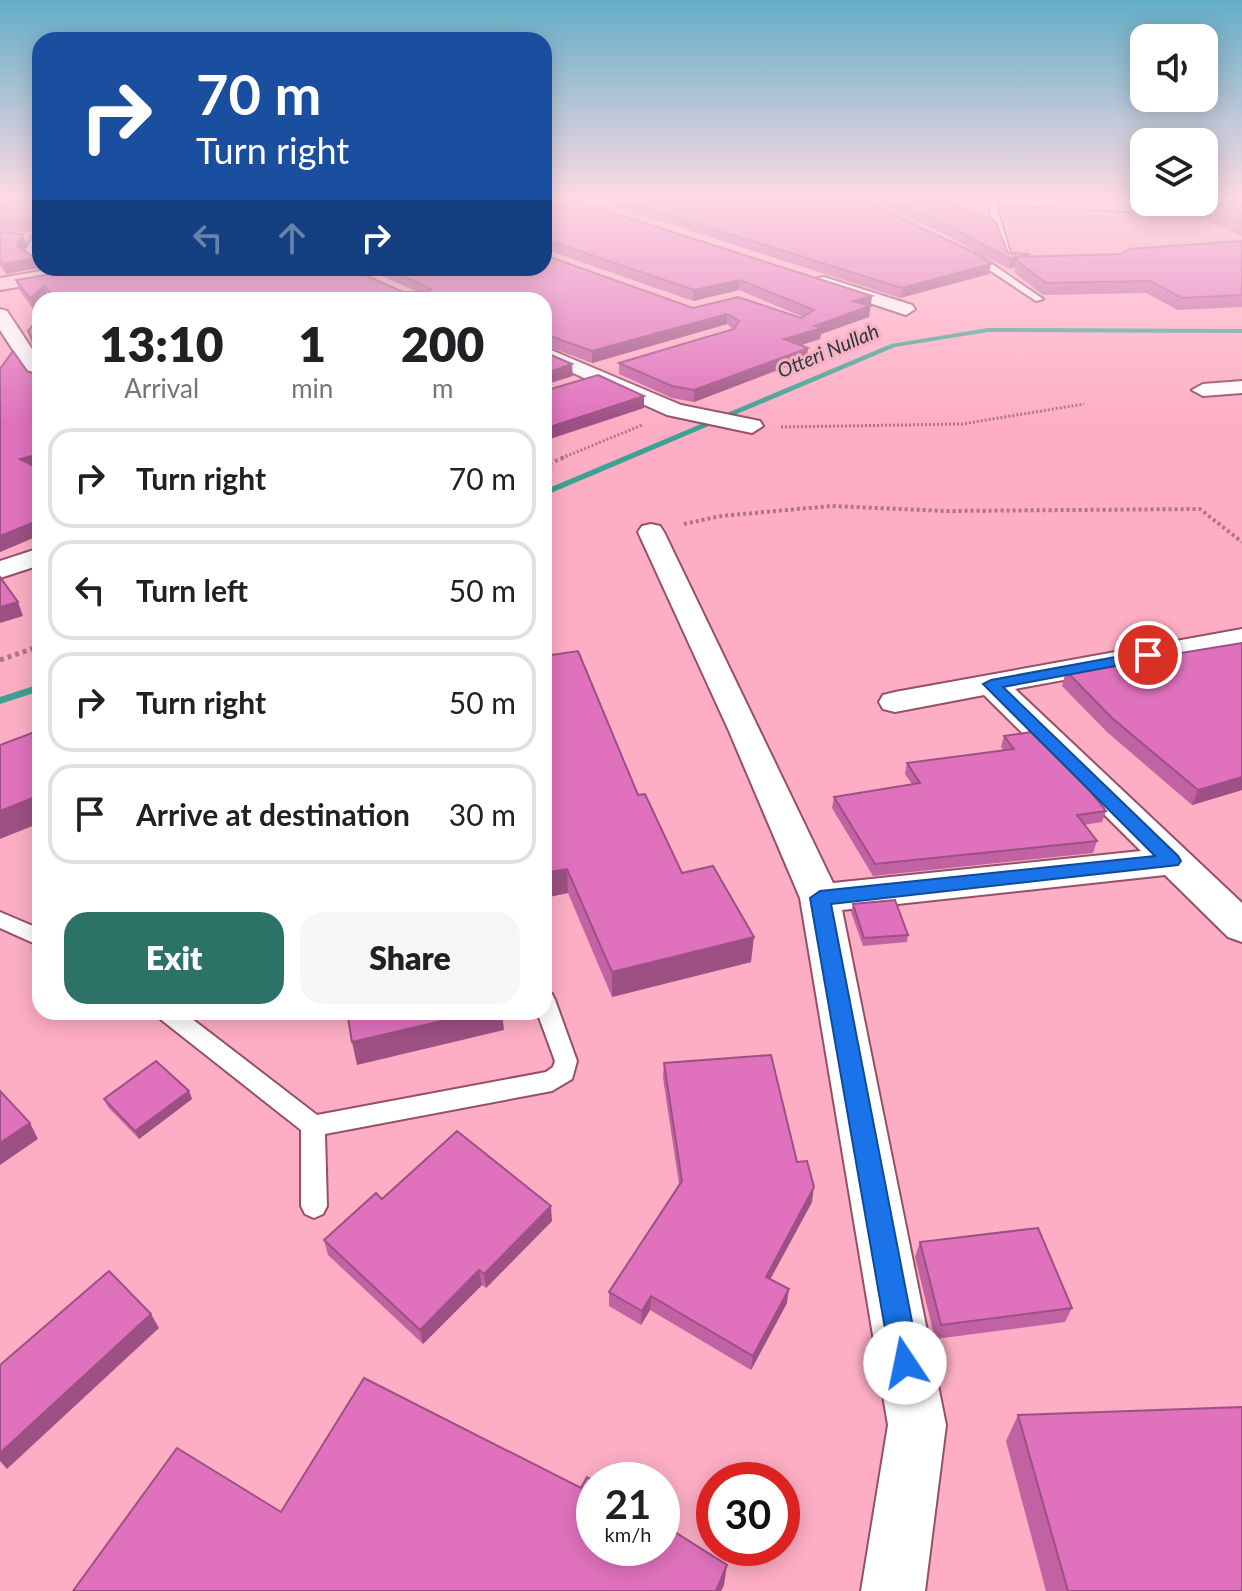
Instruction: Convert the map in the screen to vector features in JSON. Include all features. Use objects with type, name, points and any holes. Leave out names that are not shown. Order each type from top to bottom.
[{"type":"main road","points":[[0,284],[48,276]]},
{"type":"street","points":[[802,275],[906,309]]},
{"type":"street","points":[[0,315],[32,365]]},
{"type":"street","points":[[552,356],[675,410],[752,426]]},
{"type":"street","points":[[572,386],[621,364]]},
{"type":"street","points":[[1203,390],[1242,387]]},
{"type":"street","points":[[651,532],[746,731],[820,898],[917,1425],[893,1591]]},
{"type":"street","points":[[0,570],[32,559]]},
{"type":"street","points":[[895,702],[1242,638]]},
{"type":"street","points":[[991,684],[1242,927]]},
{"type":"street","points":[[820,898],[1171,861]]},
{"type":"lane","points":[[1006,273],[1039,299]]},
{"type":"lane","points":[[0,919],[32,934]]},
{"type":"lane","points":[[177,1020],[313,1126],[552,1081],[564,1072],[566,1061],[551,1020]]},
{"type":"lane","points":[[313,1126],[314,1206]]},
{"type":"path","points":[[752,426],[962,424],[1084,404]]},
{"type":"path","points":[[552,463],[589,450],[675,410]]},
{"type":"path","points":[[721,516],[831,506],[946,511],[1200,509],[1242,542]]},
{"type":"path","points":[[0,660],[32,649]]},
{"type":"building","points":[[595,273],[693,308],[738,297],[801,318],[814,310],[740,280],[694,290],[645,273],[801,273],[872,296],[853,301],[870,306],[815,326],[822,328],[784,339],[808,348],[694,390],[672,386],[619,363],[734,329],[739,321],[727,314],[592,351],[552,337],[552,292],[428,292],[431,289],[403,276]]},
{"type":"building","points":[[855,273],[957,273],[902,288]]},
{"type":"building","points":[[1033,273],[1242,273],[1242,295],[1182,298],[1150,281],[1046,283]]},
{"type":"building","points":[[39,276],[367,276],[403,292],[50,292],[44,286],[32,292],[30,298],[16,280]]},
{"type":"building","points":[[13,351],[27,371],[32,373],[32,456],[20,459],[32,465],[32,523],[0,536],[0,369]]},
{"type":"building","points":[[552,355],[572,364],[552,371]]},
{"type":"building","points":[[598,375],[644,396],[552,426],[552,389]]},
{"type":"building","points":[[0,577],[18,602],[0,607]]},
{"type":"building","points":[[1242,643],[1242,777],[1198,790],[1112,718],[1066,671],[1177,650],[1181,653]]},
{"type":"building","points":[[578,651],[638,795],[645,794],[682,873],[713,866],[754,937],[612,972],[567,869],[552,872],[552,655]]},
{"type":"building","points":[[1031,732],[1083,782],[1106,811],[1077,815],[1097,841],[875,864],[834,797],[920,783],[907,763],[1014,749],[1004,736]]},
{"type":"building","points":[[32,733],[32,798],[0,811],[0,745]]},
{"type":"building","points":[[895,900],[908,935],[864,938],[853,904]]},
{"type":"building","points":[[348,1020],[446,1020],[352,1042]]},
{"type":"building","points":[[771,1055],[797,1162],[807,1161],[814,1187],[766,1277],[789,1289],[753,1356],[651,1296],[642,1311],[609,1292],[682,1181],[664,1063]]},
{"type":"building","points":[[156,1061],[189,1091],[135,1131],[104,1099]]},
{"type":"building","points":[[0,1091],[30,1123],[0,1143]]},
{"type":"building","points":[[457,1131],[551,1206],[484,1274],[479,1270],[420,1330],[324,1240],[376,1193],[382,1199]]},
{"type":"building","points":[[1038,1228],[1072,1308],[941,1325],[920,1242]]},
{"type":"building","points":[[109,1271],[151,1314],[0,1453],[0,1365]]},
{"type":"building","points":[[364,1378],[576,1485],[576,1566],[680,1566],[680,1535],[696,1545],[696,1566],[727,1566],[716,1591],[73,1591],[177,1448],[281,1512]]},
{"type":"building","points":[[1242,1407],[1242,1591],[1068,1591],[1018,1415]]},
{"type":"waterway","name":"Otteri Nullah","points":[[552,490],[893,345],[988,330],[1242,331]]},
{"type":"waterway","name":"Otteri Nullah","points":[[0,701],[32,690]]},
{"type":"route","points":[[905,1363],[820,898],[1171,861],[991,684],[1148,655]]}]
